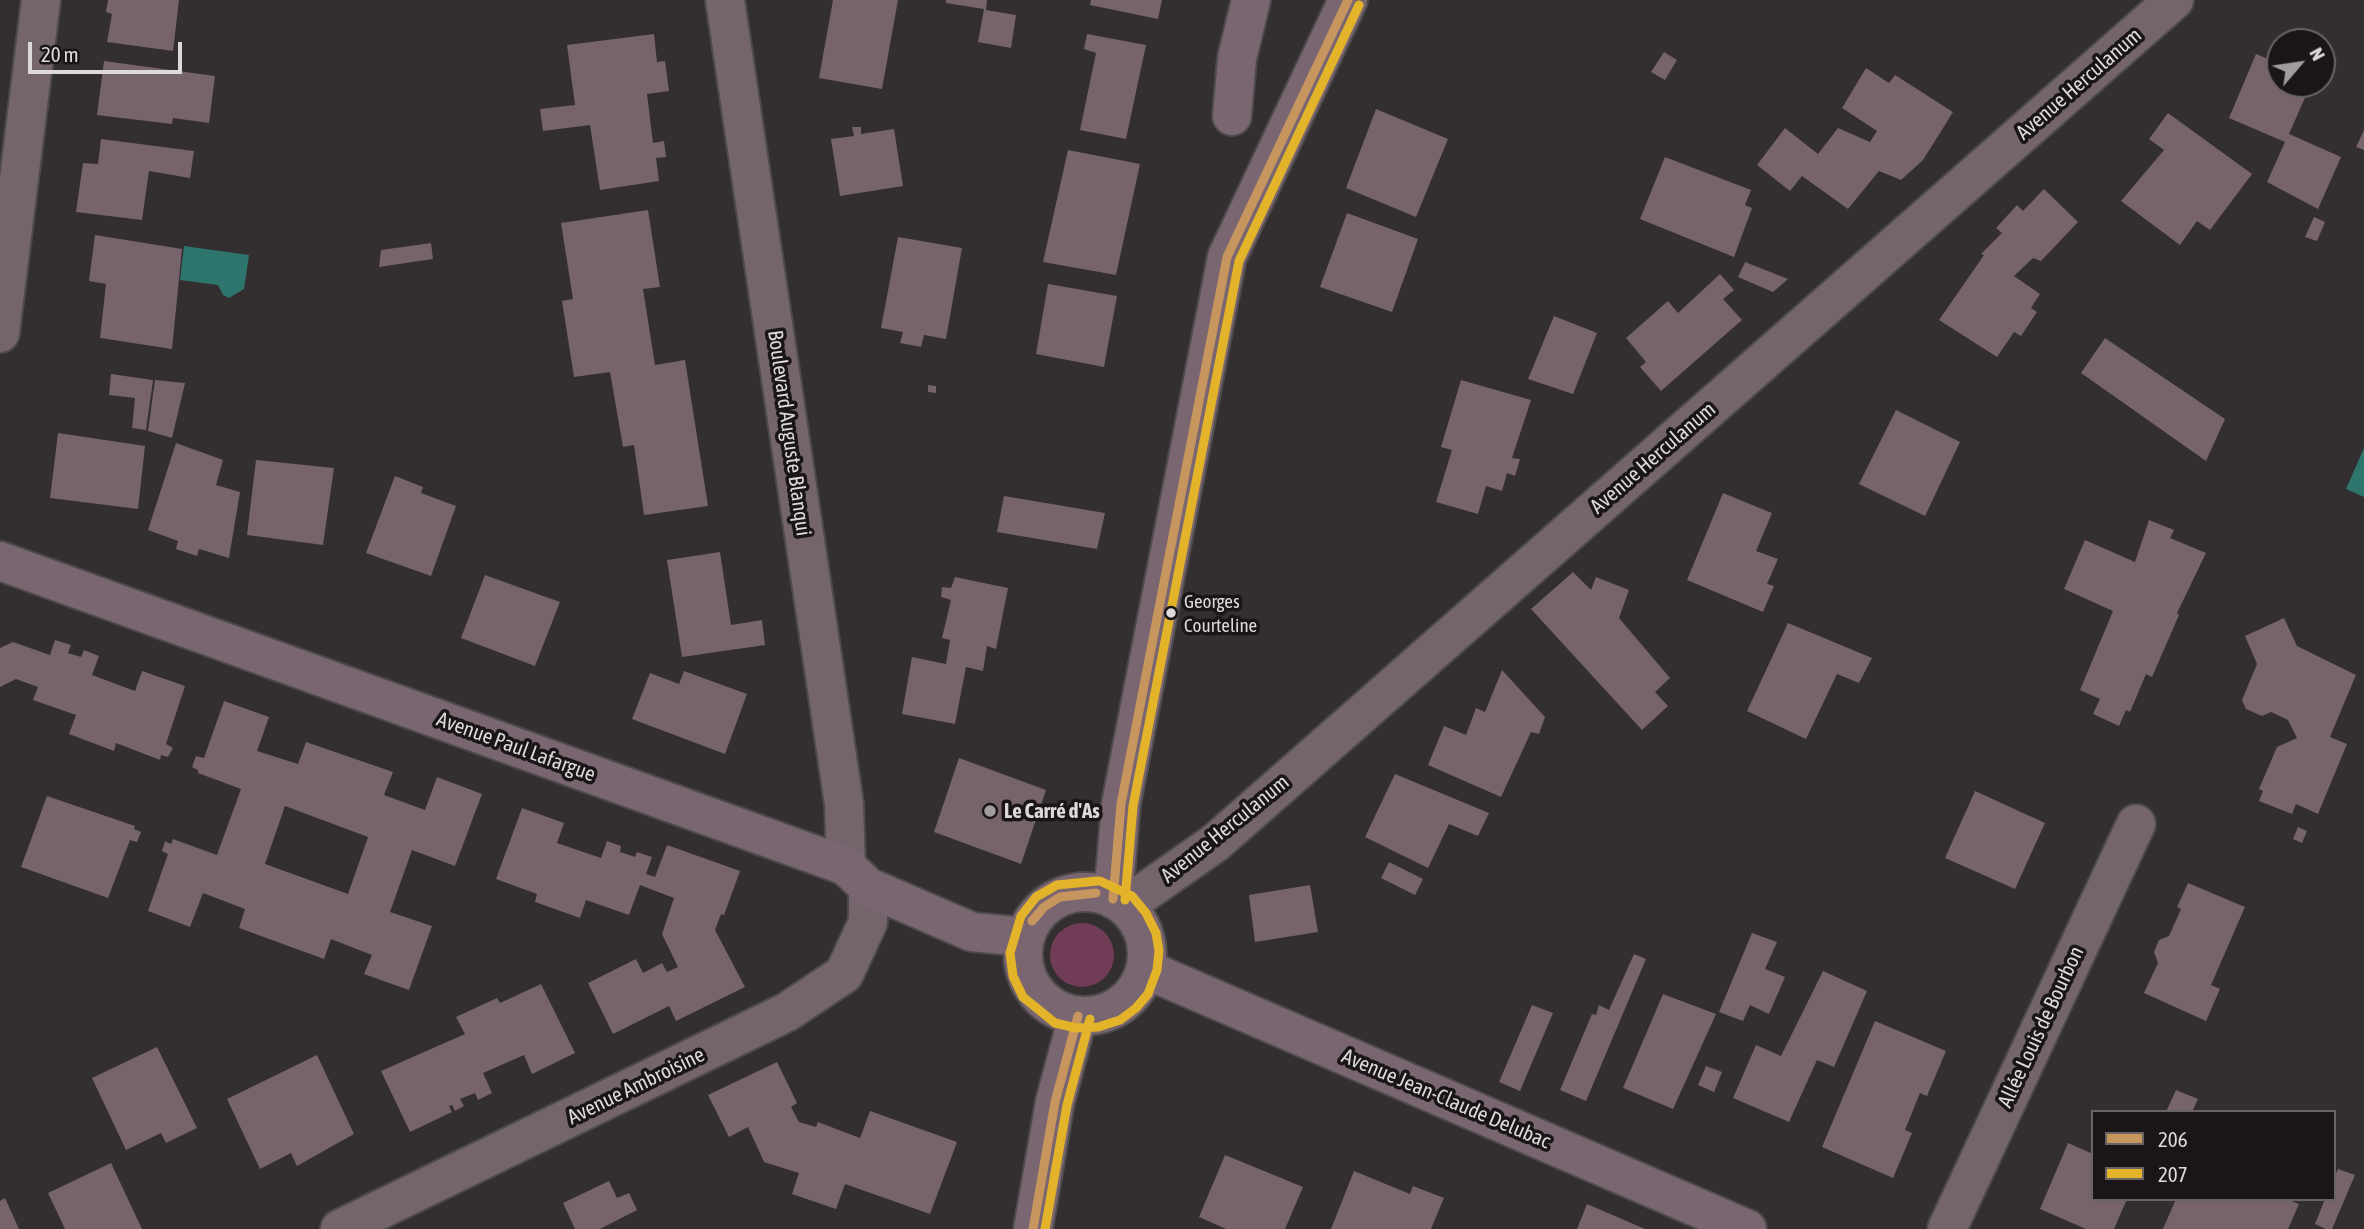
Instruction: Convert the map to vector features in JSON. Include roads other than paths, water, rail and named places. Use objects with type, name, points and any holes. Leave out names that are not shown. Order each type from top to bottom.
[{"type":"street","points":[[0,333],[41,0]]},
{"type":"street","name":"Boulevard Auguste Blanqui","points":[[725,0],[857,877]]},
{"type":"street","points":[[1232,116],[1237,58],[1251,0]]},
{"type":"street","points":[[1227,257],[1348,0]]},
{"type":"street","name":"Avenue Herculanum","points":[[1119,903],[1215,843],[2174,0]]},
{"type":"street","points":[[1119,903],[1121,804],[1237,206]]},
{"type":"street","name":"Avenue Paul Lafargue","points":[[0,561],[857,877],[972,932],[1025,937]]},
{"type":"street","name":"Allée Louis de Bourbon","points":[[1947,1229],[2136,824]]},
{"type":"street","name":"Avenue Ambroisine","points":[[340,1229],[787,1012],[844,974],[868,922],[857,877]]},
{"type":"street","points":[[1096,893],[1119,903],[1143,935],[1147,952],[1145,970],[1138,986],[1127,1000],[1112,1010],[1078,1016],[1053,1007],[1034,989],[1026,973],[1023,955],[1025,937],[1038,914],[1060,897],[1096,893]]},
{"type":"street","name":"Avenue Jean-Claude Delubac","points":[[1145,970],[1747,1229]]},
{"type":"street","points":[[1033,1229],[1055,1102],[1078,1016]]},
{"type":"place","name":"Georges Courteline","points":[[1171,613]]},
{"type":"place","name":"Le Carré d'As","points":[[990,811]]}]
